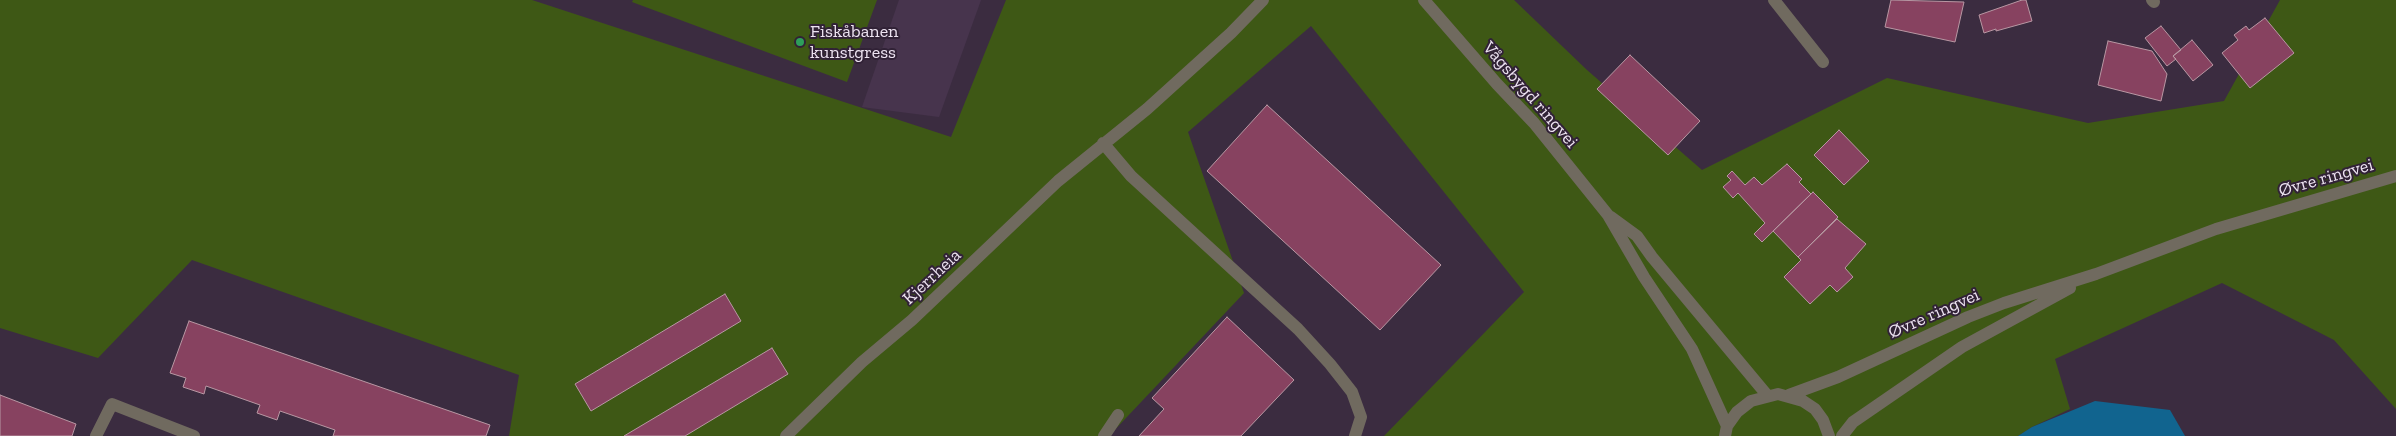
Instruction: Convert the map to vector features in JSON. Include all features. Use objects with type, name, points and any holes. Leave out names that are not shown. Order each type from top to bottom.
[{"type":"street","name":"Kjerrheia","points":[[786,436],[862,362],[912,320],[1058,181],[1147,109],[1231,34],[1263,0]]},
{"type":"street","name":"Vågsbygd ringvei","points":[[1424,0],[1497,84],[1534,123],[1608,215],[1644,277],[1692,349],[1726,431]]},
{"type":"street","points":[[1774,0],[1823,62]]},
{"type":"street","points":[[1103,143],[1131,176],[1291,322],[1330,364],[1352,392],[1361,417],[1354,436]]},
{"type":"street","name":"Øvre ringvei","points":[[1789,396],[1838,378],[1968,317],[2096,274],[2216,229],[2396,176]]},
{"type":"street","name":"Vågsbygd ringvei","points":[[1608,215],[1638,236],[1652,257],[1767,395]]},
{"type":"street","name":"Øvre ringvei","points":[[1842,436],[1853,422],[1962,346],[2096,274]]},
{"type":"street","points":[[1726,431],[1737,412],[1751,401],[1767,395],[1789,396],[1803,400],[1814,409],[1823,420],[1829,436]]},
{"type":"street","points":[[96,436],[112,404],[194,436]]},
{"type":"street","points":[[1104,436],[1118,415]]},
{"type":"shaded area","points":[[899,0],[981,0],[939,117],[862,107]]},
{"type":"green space","points":[[0,0],[532,0],[951,137],[1006,0],[1514,0],[1587,70],[1702,170],[1887,78],[2088,123],[2224,101],[2280,0],[2396,0],[2396,409],[2334,340],[2222,283],[2055,359],[2070,409],[2032,427],[2018,436],[1384,436],[1524,292],[1311,26],[1188,132],[1244,293],[1109,436],[509,436],[519,375],[192,260],[98,358],[0,328]]},
{"type":"green space","name":"Fiskåbanen kunstgress","points":[[633,0],[877,0],[847,82],[632,2]]},
{"type":"water","points":[[2095,401],[2170,410],[2185,436],[2018,436],[2032,427]]},
{"type":"building","points":[[1891,0],[1964,2],[1955,42],[1885,27]]},
{"type":"building","points":[[2026,0],[2032,21],[1984,33],[1979,15]]},
{"type":"building","points":[[2265,18],[2294,53],[2250,88],[2222,53],[2238,40],[2234,35],[2246,26],[2249,30]]},
{"type":"building","points":[[2161,26],[2181,50],[2173,56],[2176,59],[2167,66],[2145,38]]},
{"type":"building","points":[[2192,40],[2213,65],[2193,81],[2173,56]]},
{"type":"building","points":[[2108,41],[2152,51],[2167,74],[2161,101],[2098,85]]},
{"type":"building","points":[[1630,55],[1700,121],[1668,155],[1597,89]]},
{"type":"building","points":[[1267,105],[1441,265],[1380,330],[1207,171]]},
{"type":"building","points":[[1839,130],[1869,161],[1844,185],[1814,155]]},
{"type":"building","points":[[1787,164],[1802,179],[1799,182],[1811,194],[1762,242],[1754,234],[1765,223],[1738,193],[1733,198],[1723,187],[1731,180],[1727,176],[1732,171],[1745,185],[1754,177],[1762,185]]},
{"type":"building","points":[[1813,192],[1838,217],[1798,257],[1773,231]]},
{"type":"building","points":[[1837,219],[1866,244],[1845,268],[1853,277],[1837,292],[1830,285],[1810,304],[1784,277],[1801,260],[1798,257]]},
{"type":"building","points":[[725,294],[741,321],[591,411],[575,384]]},
{"type":"building","points":[[1227,317],[1294,380],[1241,436],[1139,436],[1164,409],[1152,398]]},
{"type":"building","points":[[189,321],[490,425],[486,436],[333,436],[335,430],[280,411],[277,420],[257,413],[260,405],[206,386],[204,394],[183,387],[186,378],[170,373]]},
{"type":"building","points":[[772,348],[788,374],[685,436],[624,436]]},
{"type":"building","points":[[0,395],[76,424],[72,436],[0,436]]},
{"type":"place","name":"Fiskåbanen kunstgress","points":[[800,42]]}]
